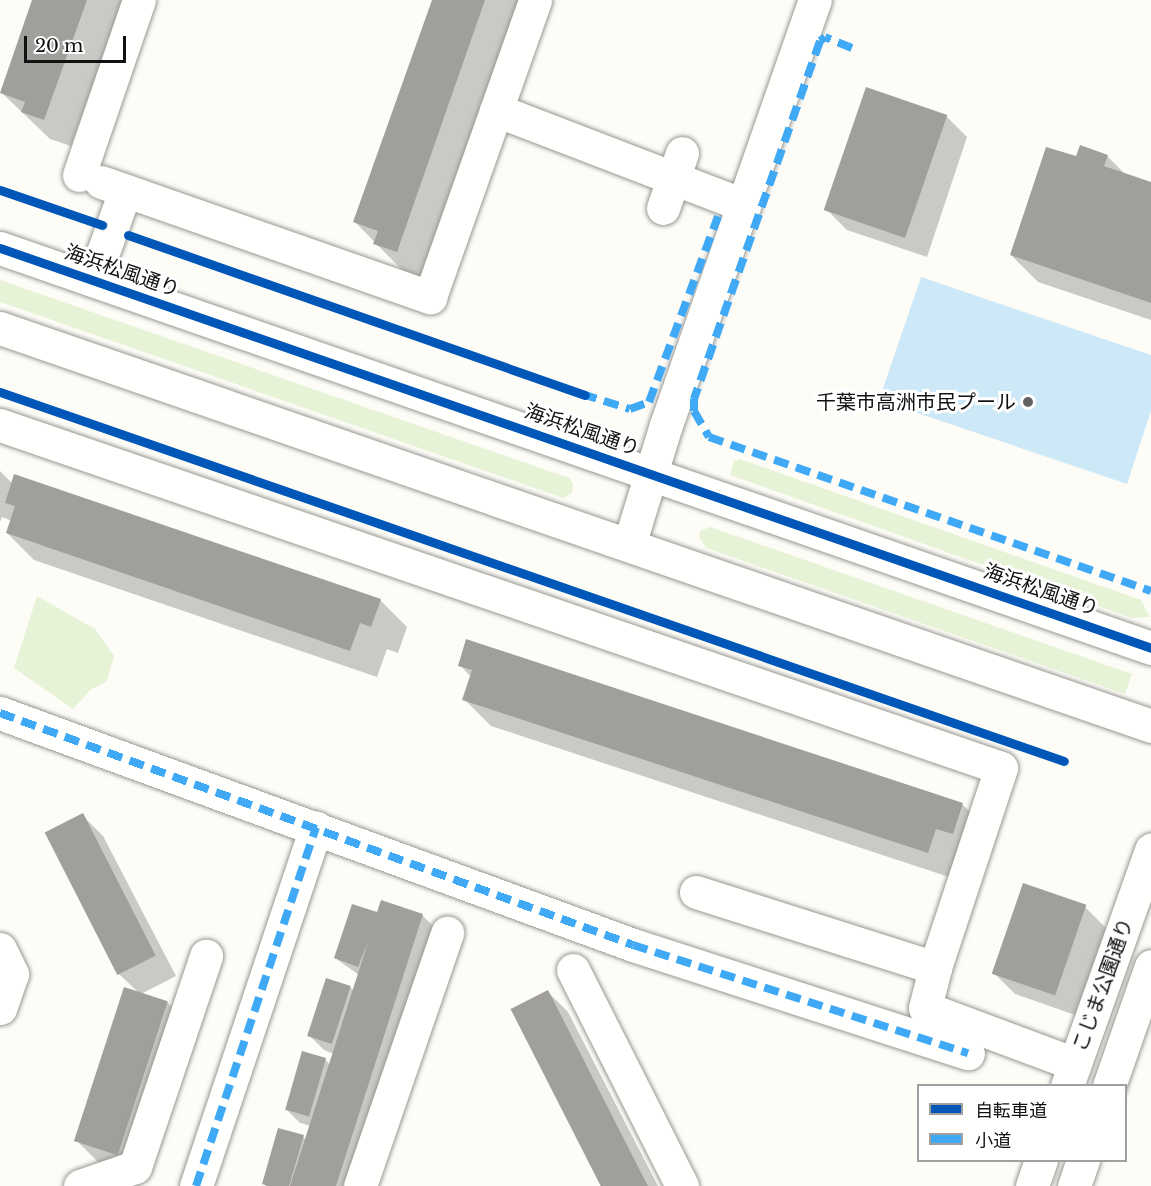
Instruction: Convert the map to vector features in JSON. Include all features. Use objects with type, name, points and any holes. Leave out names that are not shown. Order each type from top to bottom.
[{"type":"street","points":[[93,280],[102,183],[139,0]]},
{"type":"street","points":[[102,183],[430,297],[535,0]]},
{"type":"street","points":[[629,545],[815,0]]},
{"type":"street","points":[[496,110],[673,180],[744,205]]},
{"type":"street","name":"海浜松風通り","points":[[0,248],[1151,648]]},
{"type":"street","points":[[0,328],[1151,726]]},
{"type":"street","points":[[0,425],[1001,768],[925,1008],[1071,1075]]},
{"type":"street","points":[[0,713],[633,945],[968,1053]]},
{"type":"street","points":[[196,1186],[316,828]]},
{"type":"street","name":"こじま公園通り","points":[[1071,1075],[1151,850]]},
{"type":"street","points":[[696,892],[936,968]]},
{"type":"street","points":[[360,1186],[447,933]]},
{"type":"street","points":[[0,949],[12,974],[0,1008]]},
{"type":"street","points":[[80,1186],[135,1167],[206,956]]},
{"type":"street","name":"こじま公園通り","points":[[1110,1084],[1151,966]]},
{"type":"street","points":[[573,970],[682,1186]]},
{"type":"street","points":[[1032,1186],[1041,1162]]},
{"type":"street","points":[[1074,1186],[1083,1162]]},
{"type":"green space","points":[[0,280],[569,478],[573,483],[572,493],[563,498],[0,302]]},
{"type":"green space","points":[[740,459],[1141,600],[1150,617],[1132,618],[730,475],[734,461]]},
{"type":"green space","points":[[710,527],[1132,674],[1125,694],[706,548],[699,537],[700,531]]},
{"type":"green space","points":[[37,596],[95,629],[114,656],[107,681],[90,690],[73,709],[14,668]]},
{"type":"water","points":[[921,277],[1151,355],[1151,411],[1127,484],[879,400]]},
{"type":"building","points":[[32,0],[87,0],[44,120],[21,112],[25,102],[0,93]]},
{"type":"building","points":[[432,0],[485,0],[397,252],[373,244],[378,231],[353,222]]},
{"type":"building","points":[[866,87],[947,115],[905,238],[824,210]]},
{"type":"building","points":[[1080,145],[1108,155],[1104,166],[1151,182],[1151,303],[1010,255],[1046,147],[1076,156]]},
{"type":"building","points":[[14,474],[381,599],[371,627],[360,623],[350,651],[6,533],[15,506],[5,503]]},
{"type":"building","points":[[466,639],[963,803],[953,834],[936,829],[928,853],[462,700],[472,670],[458,666]]},
{"type":"building","points":[[83,813],[156,956],[117,975],[45,833]]},
{"type":"building","points":[[1023,883],[1086,905],[1055,996],[992,974]]},
{"type":"building","points":[[381,900],[423,914],[336,1186],[290,1186],[369,939],[358,967],[334,958],[352,904],[377,912]]},
{"type":"building","points":[[326,978],[351,986],[332,1044],[307,1036]]},
{"type":"building","points":[[124,987],[168,1001],[118,1155],[74,1141]]},
{"type":"building","points":[[548,990],[648,1186],[601,1186],[511,1009]]},
{"type":"building","points":[[302,1051],[326,1058],[309,1117],[285,1110]]},
{"type":"building","points":[[278,1128],[304,1135],[289,1186],[262,1184]]},
{"type":"marked path","points":[[852,48],[825,37],[820,41],[694,399],[694,411],[709,437],[1151,591]]},
{"type":"marked path","points":[[582,394],[630,409],[649,402],[718,216]]},
{"type":"marked path","points":[[0,713],[633,945],[968,1053]]},
{"type":"marked path","points":[[196,1186],[316,828]]},
{"type":"cycle path","points":[[0,190],[102,225]]},
{"type":"cycle path","points":[[128,235],[585,395]]},
{"type":"cycle path","points":[[0,248],[1151,648]]},
{"type":"cycle path","points":[[0,392],[1064,761]]},
{"type":"place","name":"千葉市高洲市民プール","points":[[1028,402]]}]
